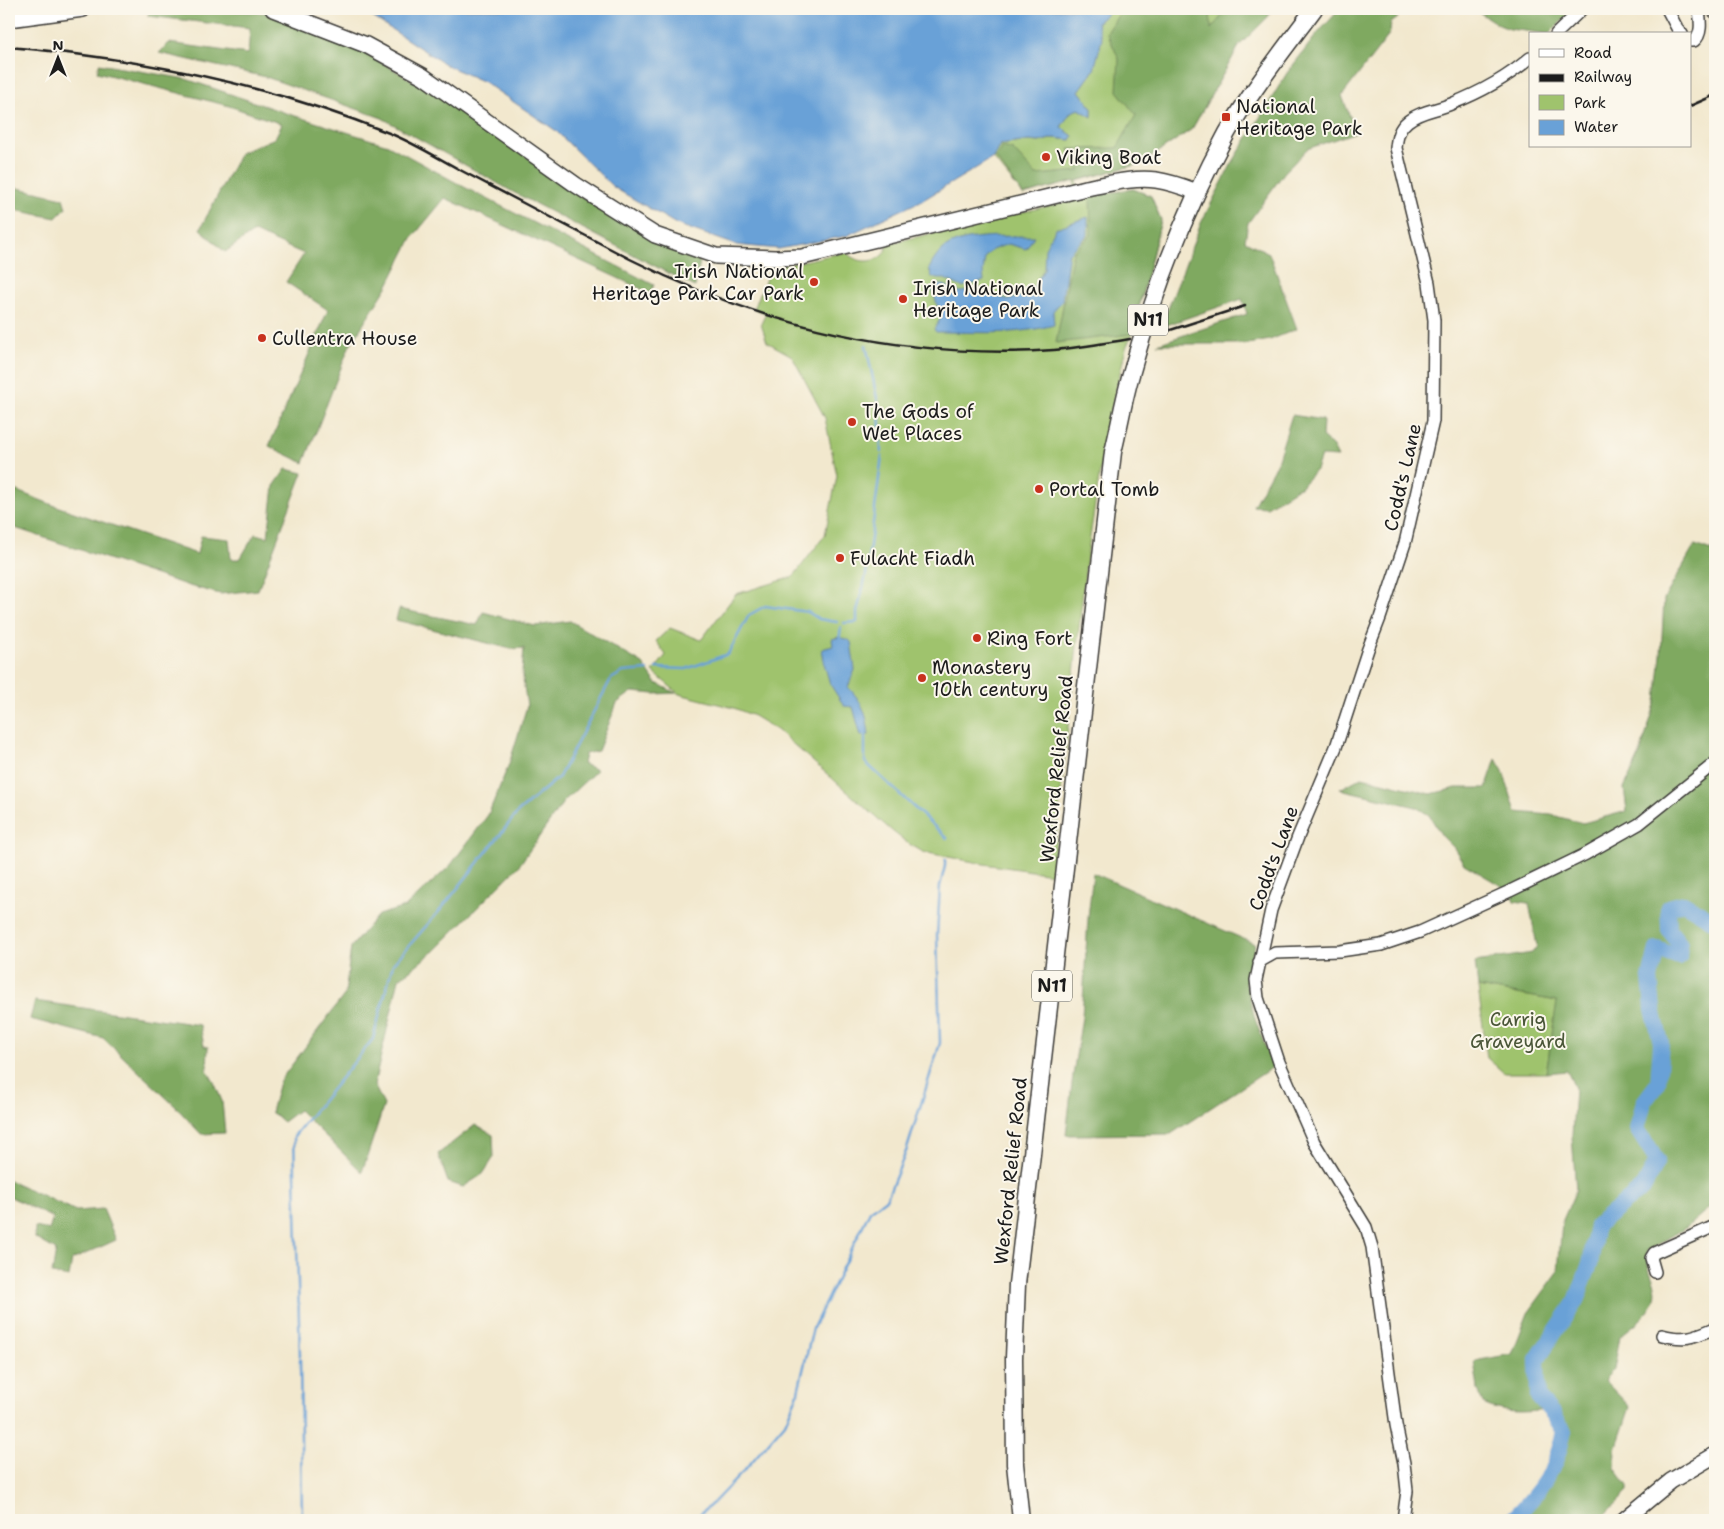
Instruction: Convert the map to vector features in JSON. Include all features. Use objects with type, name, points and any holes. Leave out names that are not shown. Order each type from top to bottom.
[{"type":"highway","name":"Wexford Relief Road","points":[[1020,1520],[1016,1464],[1014,1358],[1018,1284],[1113,452],[1130,380],[1156,294],[1197,192],[1228,132],[1264,76],[1314,9]]},
{"type":"main road","points":[[9,19],[83,9]]},
{"type":"main road","points":[[273,9],[366,44],[415,72],[576,185],[655,235],[716,256],[775,258],[802,256],[1086,188],[1134,180],[1155,180],[1197,192]]},
{"type":"main road","points":[[1624,1520],[1671,1481],[1715,1455]]},
{"type":"street","points":[[1558,32],[1582,9]]},
{"type":"street","points":[[1667,9],[1680,32]]},
{"type":"street","points":[[1692,42],[1698,38],[1700,31],[1700,9]]},
{"type":"street","name":"Codd's Lane","points":[[1404,1520],[1407,1491],[1404,1463],[1396,1425],[1372,1247],[1366,1227],[1314,1142],[1279,1062],[1258,998],[1256,980],[1271,910],[1298,837],[1336,746],[1406,542],[1433,421],[1435,393],[1433,311],[1429,283],[1396,148],[1398,134],[1408,121],[1425,112],[1450,104],[1488,87],[1529,59]]},
{"type":"street","points":[[1259,962],[1274,953],[1346,950],[1380,946],[1420,932],[1586,854],[1640,824],[1715,763]]},
{"type":"street","points":[[1655,1272],[1651,1258],[1654,1253],[1715,1226]]},
{"type":"street","points":[[1662,1335],[1688,1338],[1715,1328]]},
{"type":"green space","points":[[149,9],[197,9],[268,13],[369,55],[466,112],[582,197],[700,261],[695,287],[513,192],[382,118],[266,77],[159,53],[169,43],[248,54],[250,28],[148,16]]},
{"type":"green space","points":[[1108,9],[1272,9],[1268,17],[1239,46],[1192,129],[1142,163],[1077,181],[1081,198],[1133,189],[1151,196],[1161,220],[1132,334],[1126,348],[1106,431],[1086,564],[1052,874],[984,864],[923,852],[892,831],[777,730],[754,716],[734,708],[679,694],[653,672],[666,655],[656,641],[670,628],[701,640],[736,594],[793,577],[825,535],[837,476],[825,418],[792,356],[767,342],[761,324],[766,313],[754,309],[767,276],[775,267],[846,252],[857,259],[870,261],[882,256],[887,244],[1078,199],[1075,181],[1023,195],[993,158],[1000,145],[1029,141],[1039,142],[1054,138],[1071,140],[1073,136],[1061,127],[1071,111],[1079,109],[1092,117],[1092,108],[1079,91],[1094,70],[1097,23],[1107,14]]},
{"type":"green space","points":[[1122,9],[1210,9],[1211,29],[1225,12],[1225,9],[1272,9],[1268,17],[1239,46],[1192,129],[1142,163],[1023,195],[996,158],[1003,147],[1013,150],[1036,175],[1079,171],[1069,149],[1117,148],[1136,115],[1117,91],[1119,59],[1107,33]]},
{"type":"green space","points":[[1340,9],[1400,9],[1396,14],[1398,18],[1391,23],[1390,32],[1386,39],[1342,96],[1356,132],[1307,149],[1284,173],[1248,223],[1245,241],[1269,253],[1297,329],[1270,340],[1248,344],[1157,344],[1247,314],[1242,299],[1161,327],[1201,223],[1231,165],[1287,73],[1317,34]]},
{"type":"green space","points":[[1474,9],[1571,9],[1572,11],[1551,32],[1509,29]]},
{"type":"green space","points":[[99,64],[186,79],[388,145],[466,188],[654,285],[650,293],[445,198],[412,238],[387,287],[349,347],[304,463],[269,446],[328,310],[286,282],[304,254],[254,232],[225,252],[200,229],[240,153],[275,138],[282,124],[229,106],[97,72]]},
{"type":"green space","points":[[9,186],[63,198],[66,208],[56,218],[9,209]]},
{"type":"green space","points":[[1133,189],[1151,196],[1161,220],[1132,334],[1056,343],[1073,252],[1091,235],[1090,196]]},
{"type":"green space","points":[[1292,415],[1323,420],[1322,437],[1333,447],[1338,457],[1321,456],[1316,470],[1301,486],[1267,507],[1253,506],[1277,462]]},
{"type":"green space","points":[[286,469],[303,473],[258,590],[220,594],[189,586],[9,526],[9,488],[197,554],[201,536],[229,539],[231,559],[240,559],[255,534],[268,537],[274,486]]},
{"type":"green space","points":[[1695,545],[1711,551],[1715,546],[1715,1205],[1710,1207],[1687,1227],[1647,1251],[1648,1264],[1655,1285],[1654,1301],[1645,1315],[1620,1336],[1614,1369],[1604,1380],[1630,1407],[1616,1449],[1615,1468],[1628,1486],[1628,1492],[1600,1520],[1512,1520],[1530,1501],[1545,1480],[1557,1457],[1564,1431],[1550,1410],[1508,1411],[1483,1404],[1478,1389],[1474,1361],[1512,1354],[1528,1313],[1558,1272],[1562,1222],[1576,1190],[1572,1136],[1575,1088],[1567,1071],[1546,1073],[1557,1001],[1478,987],[1475,962],[1532,953],[1537,946],[1529,903],[1514,901],[1510,891],[1464,864],[1454,848],[1442,836],[1429,815],[1416,807],[1340,789],[1362,777],[1431,794],[1456,788],[1486,788],[1496,759],[1503,771],[1516,812],[1551,815],[1583,823],[1627,811],[1624,788],[1640,754],[1656,701],[1664,599]]},
{"type":"green space","points":[[399,609],[477,625],[483,612],[535,626],[570,621],[643,664],[656,683],[676,693],[632,692],[617,703],[598,751],[585,754],[583,764],[597,770],[564,801],[518,867],[434,951],[399,979],[374,1085],[384,1105],[362,1172],[299,1110],[283,1122],[271,1112],[279,1082],[345,994],[351,947],[378,915],[405,907],[450,866],[488,815],[509,764],[527,706],[522,673],[524,648],[511,649],[396,620]]},
{"type":"green space","points":[[1093,873],[1255,944],[1246,983],[1255,1019],[1273,1067],[1171,1134],[1066,1135],[1082,1017],[1088,918]]},
{"type":"green space","name":"Carrig Graveyard","points":[[1478,987],[1558,1001],[1546,1073],[1504,1073],[1487,1058]]},
{"type":"green space","points":[[35,1001],[200,1025],[204,1046],[208,1047],[207,1070],[222,1101],[225,1133],[201,1134],[175,1106],[103,1038],[30,1019]]},
{"type":"green space","points":[[475,1125],[493,1135],[494,1157],[483,1174],[463,1187],[448,1182],[438,1154]]},
{"type":"green space","points":[[9,1180],[76,1211],[103,1209],[116,1240],[72,1260],[69,1277],[52,1274],[56,1250],[35,1238],[35,1227],[49,1230],[53,1218],[9,1196]]},
{"type":"water","points":[[351,9],[1108,9],[1107,14],[1097,23],[1102,39],[1094,70],[1079,91],[1092,108],[1092,117],[1079,109],[1071,112],[1061,127],[1073,136],[1071,140],[1054,138],[1039,142],[1029,141],[1000,145],[993,158],[923,200],[846,236],[779,249],[736,245],[676,224],[613,187],[555,130],[484,82],[446,65],[368,14]]},
{"type":"water","points":[[1088,217],[1088,235],[1069,253],[1062,301],[1053,311],[1054,325],[1010,332],[936,332],[934,329],[941,318],[932,288],[935,285],[944,285],[959,292],[986,289],[989,294],[1009,300],[1030,293],[1044,269],[1045,248],[1056,228]]},
{"type":"water","points":[[1034,236],[1026,249],[1008,244],[992,250],[985,257],[984,281],[962,287],[945,279],[932,277],[929,269],[934,260],[946,247],[955,243],[988,237]]},
{"type":"water","points":[[839,637],[851,642],[855,670],[848,687],[863,709],[869,735],[861,736],[853,707],[844,706],[830,684],[822,649],[833,646],[832,639]]},
{"type":"waterway","points":[[866,345],[878,403]]},
{"type":"waterway","points":[[879,408],[881,452]]},
{"type":"waterway","points":[[844,623],[857,622],[857,612],[866,575],[882,456]]},
{"type":"waterway","points":[[656,668],[686,669],[728,654],[749,615],[765,606],[808,612],[819,619],[837,622]]},
{"type":"waterway","points":[[839,641],[841,627]]},
{"type":"waterway","points":[[300,1356],[294,1136],[373,1039],[393,964],[442,908],[518,812],[559,777],[611,679],[623,672],[648,670]]},
{"type":"waterway","points":[[865,733],[865,762],[947,838]]},
{"type":"waterway","points":[[693,1520],[713,1503],[743,1472],[785,1423],[797,1396],[813,1328],[870,1211],[887,1198],[907,1149],[940,1043],[937,935],[940,886],[945,860]]},
{"type":"waterway","points":[[1512,1520],[1531,1500],[1546,1480],[1561,1445],[1564,1431],[1553,1414],[1538,1397],[1537,1359],[1576,1301],[1590,1264],[1597,1225],[1644,1187],[1657,1161],[1637,1129],[1644,1102],[1658,1083],[1661,1043],[1653,1009],[1650,978],[1657,949],[1679,957],[1680,944],[1669,930],[1668,907],[1684,903],[1715,922]]},
{"type":"waterway","points":[[300,1359],[302,1520]]},
{"type":"railway","points":[[9,47],[106,58],[154,66],[249,87],[343,116],[408,141],[630,259],[680,283],[731,303],[783,320],[836,333],[890,343],[944,349],[999,352],[1054,350],[1130,339]]},
{"type":"railway","points":[[1692,105],[1715,95]]},
{"type":"railway","points":[[1161,333],[1245,306]]},
{"type":"place","name":"National Heritage Park","points":[[1226,117]]},
{"type":"place","name":"Viking Boat","points":[[1046,157]]},
{"type":"place","name":"Irish National Heritage Park Car Park","points":[[814,282]]},
{"type":"place","name":"Irish National Heritage Park","points":[[903,299]]},
{"type":"place","name":"Cullentra House","points":[[262,338]]},
{"type":"place","name":"The Gods of Wet Places","points":[[852,422]]},
{"type":"place","name":"Portal Tomb","points":[[1039,489]]},
{"type":"place","name":"Fulacht Fiadh","points":[[840,558]]},
{"type":"place","name":"Ring Fort","points":[[977,638]]},
{"type":"place","name":"Monastery 10th century","points":[[922,678]]}]
